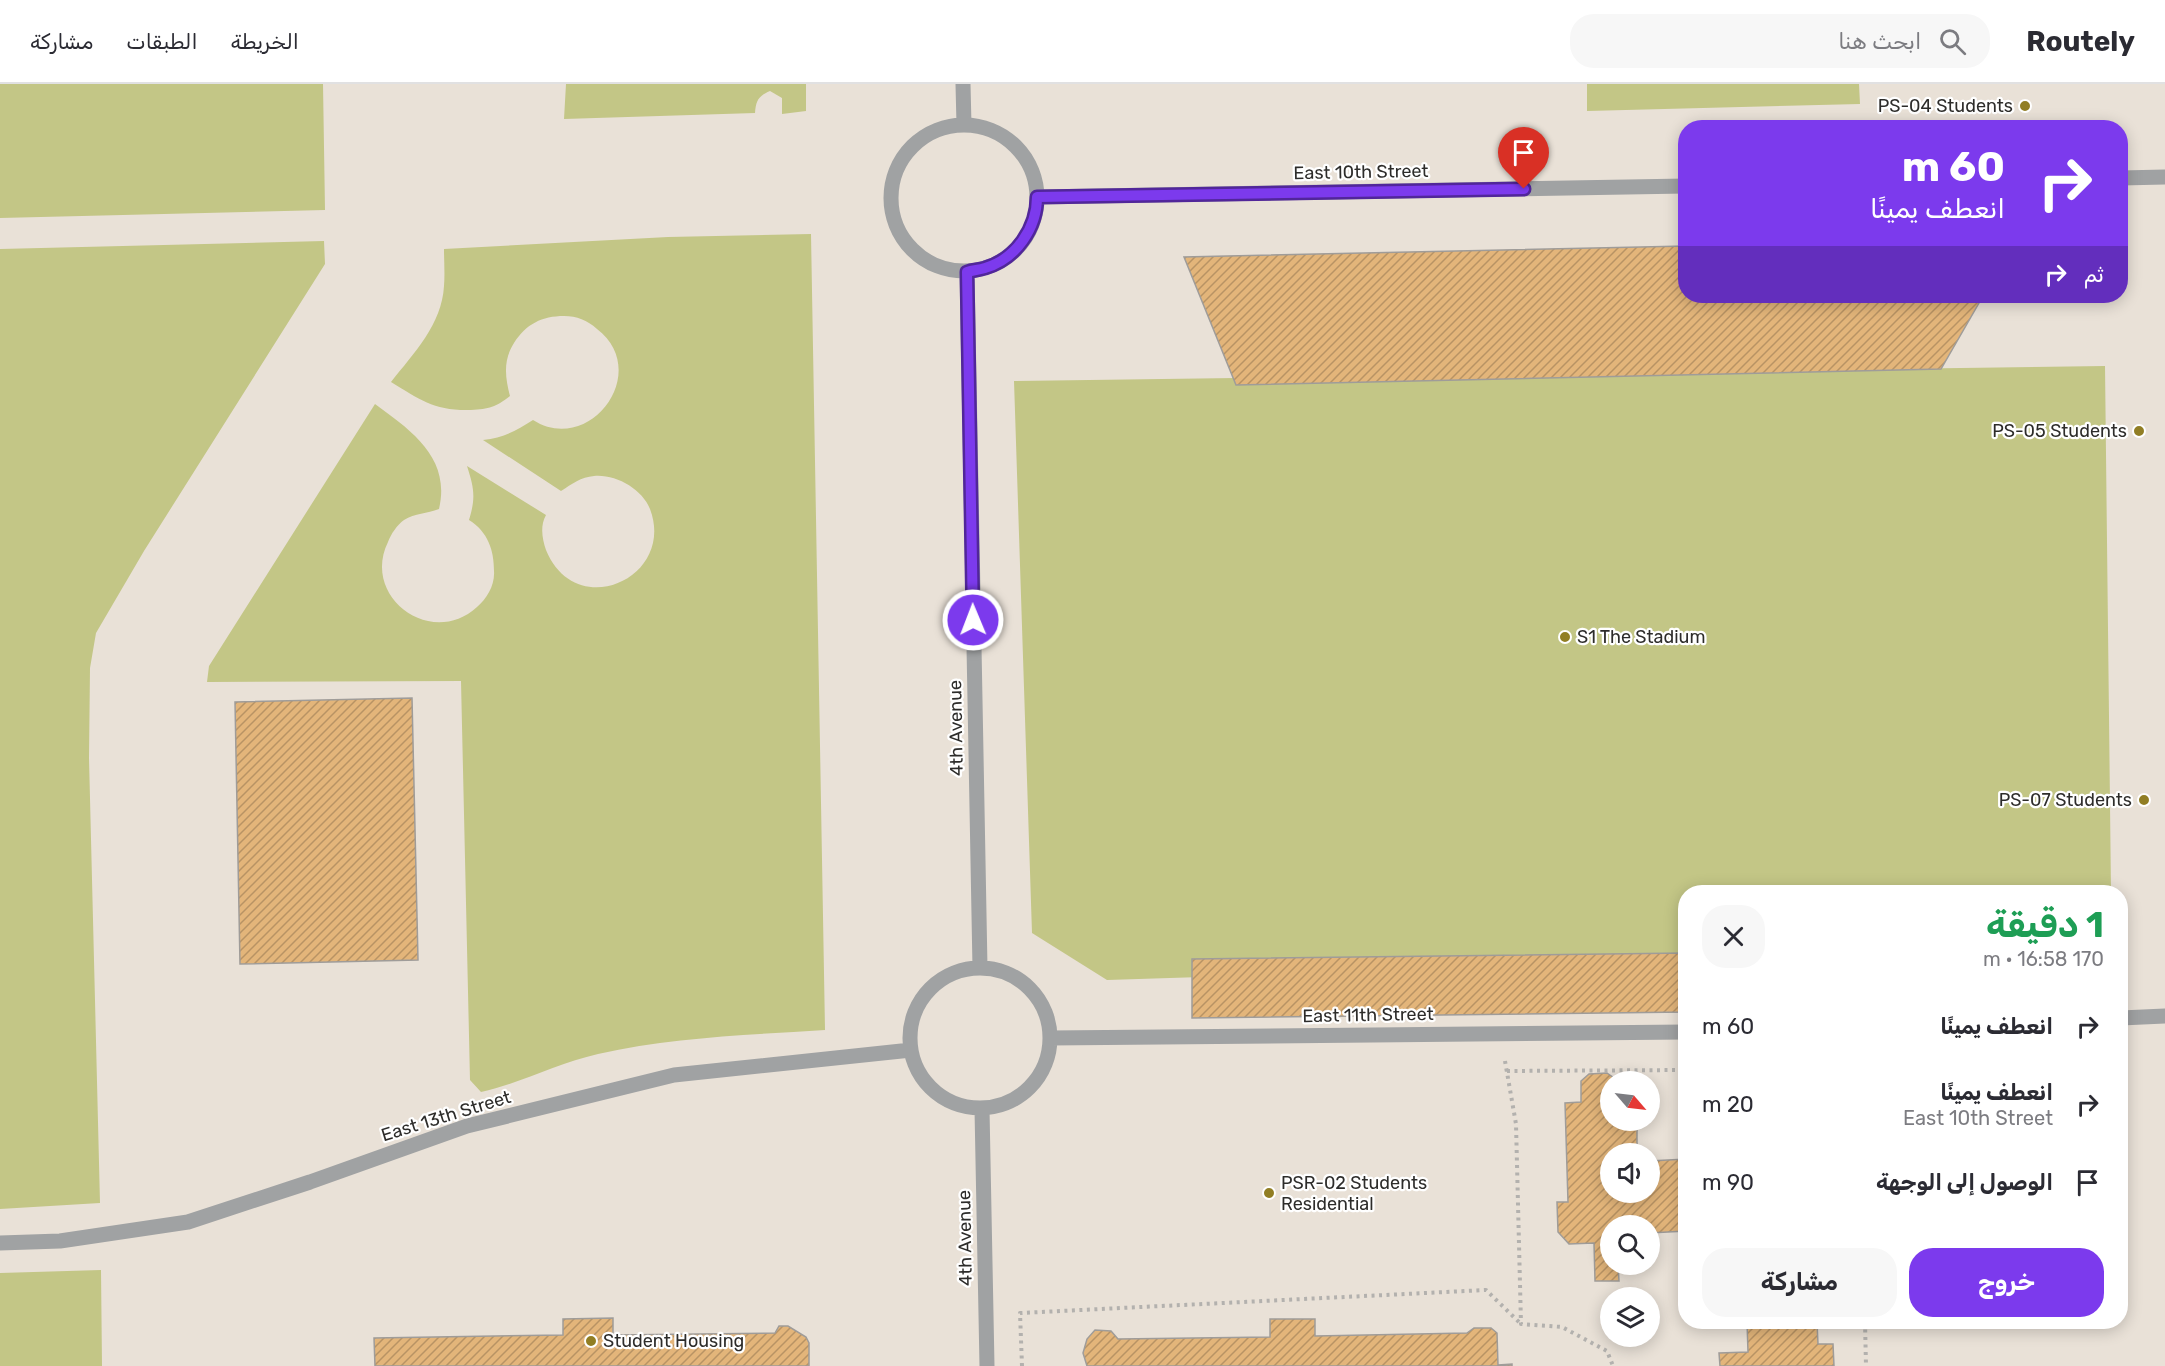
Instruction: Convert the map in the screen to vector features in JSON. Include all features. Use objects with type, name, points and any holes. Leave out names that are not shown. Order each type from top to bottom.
[{"type":"lane","points":[[963,84],[964,125]]},
{"type":"lane","points":[[964,125],[983,127],[1002,135],[1018,148],[1029,165],[1036,185],[1037,197],[1037,206],[1031,226],[1020,244],[1005,259],[987,268],[967,272],[945,269],[926,261],[909,248],[898,231],[891,211],[893,180],[907,152],[922,137],[941,128],[964,125]]},
{"type":"lane","points":[[2128,178],[2165,177]]},
{"type":"lane","name":"East 10th Street","points":[[1037,197],[1678,186]]},
{"type":"lane","name":"4th Avenue","points":[[967,272],[980,968]]},
{"type":"lane","points":[[980,968],[998,970],[1016,977],[1032,990],[1043,1006],[1050,1026],[1050,1038],[1045,1066],[1035,1082],[1011,1101],[982,1109],[962,1106],[944,1098],[928,1086],[917,1069],[911,1050],[910,1030],[916,1011],[926,994],[941,980],[958,971],[980,968]]},
{"type":"lane","points":[[2128,1018],[2165,1016]]},
{"type":"lane","name":"East 11th Street","points":[[1050,1038],[1678,1032]]},
{"type":"lane","name":"East 13th Street","points":[[0,1243],[60,1241],[188,1222],[310,1182],[467,1126],[674,1075],[911,1050]]},
{"type":"lane","name":"4th Avenue","points":[[982,1109],[987,1366]]},
{"type":"path","points":[[1500,1034],[1516,1124],[1521,1324]]},
{"type":"path","points":[[1507,1071],[1678,1070]]},
{"type":"path","points":[[1022,1366],[1020,1313],[1486,1290],[1521,1324],[1562,1327],[1607,1351],[1613,1366]]},
{"type":"path","points":[[1865,1329],[1866,1366]]},
{"type":"shaded area","points":[[0,84],[2165,84],[2165,1366],[0,1366]]},
{"type":"green space","points":[[0,84],[323,84],[325,210],[0,218]]},
{"type":"green space","points":[[566,84],[806,84],[806,111],[782,114],[782,98],[770,91],[758,99],[755,113],[564,119]]},
{"type":"green space","points":[[1587,84],[1859,84],[1860,104],[1587,111]]},
{"type":"green space","points":[[811,234],[825,1030],[711,1038],[626,1048],[583,1058],[511,1084],[481,1092],[470,1080],[461,681],[207,682],[209,666],[375,404],[415,436],[434,460],[439,475],[441,491],[439,509],[412,516],[401,522],[389,539],[382,562],[384,581],[392,598],[405,611],[422,619],[440,622],[459,619],[481,603],[492,586],[493,556],[489,542],[481,530],[469,520],[473,493],[467,466],[546,515],[542,532],[546,550],[560,572],[579,584],[599,587],[619,583],[636,572],[649,555],[654,534],[650,509],[635,489],[619,480],[594,476],[581,479],[561,491],[483,440],[497,438],[533,420],[554,428],[574,427],[593,418],[607,404],[616,386],[618,366],[613,347],[589,323],[573,317],[556,316],[529,326],[519,336],[508,356],[506,375],[510,396],[492,407],[471,410],[447,409],[428,403],[391,382],[417,349],[438,313],[444,286],[444,249],[668,237]]},
{"type":"green space","points":[[324,241],[325,264],[144,551],[96,633],[90,668],[89,758],[100,1203],[0,1209],[0,249]]},
{"type":"green space","name":"S1 The Stadium","points":[[2105,366],[2111,885],[1678,885],[1678,962],[1107,980],[1032,933],[1014,381]]},
{"type":"green space","points":[[101,1270],[102,1366],[0,1366],[0,1273]]},
{"type":"building","points":[[1678,246],[1678,303],[1979,303],[1941,369],[1236,385],[1184,257]]},
{"type":"building","points":[[412,698],[418,960],[240,964],[235,702]]},
{"type":"building","points":[[1678,953],[1678,1012],[1192,1018],[1192,959]]},
{"type":"building","points":[[1600,1073],[1600,1131],[1637,1131],[1637,1143],[1600,1143],[1600,1203],[1660,1203],[1660,1160],[1678,1159],[1678,1231],[1660,1232],[1660,1215],[1600,1215],[1600,1275],[1619,1275],[1619,1281],[1595,1281],[1594,1243],[1569,1244],[1558,1232],[1557,1202],[1568,1202],[1565,1103],[1581,1102],[1581,1081],[1589,1074]]},
{"type":"building","name":"Student Housing","points":[[613,1318],[613,1335],[775,1333],[779,1326],[788,1326],[806,1337],[809,1343],[809,1366],[375,1366],[374,1338],[563,1335],[563,1319]]},
{"type":"building","points":[[1270,1319],[1315,1319],[1315,1336],[1467,1333],[1474,1328],[1491,1328],[1497,1333],[1498,1365],[1512,1364],[1512,1366],[1087,1366],[1083,1353],[1087,1339],[1095,1330],[1111,1331],[1118,1339],[1270,1337]]},
{"type":"building","points":[[1747,1329],[1817,1329],[1818,1344],[1833,1344],[1834,1366],[1720,1366],[1719,1353],[1748,1352]]},
{"type":"place","name":"PS-04 Students","points":[[2025,106]]},
{"type":"place","name":"PS-05 Students","points":[[2139,431]]},
{"type":"place","name":"S1 The Stadium","points":[[1565,637]]},
{"type":"place","name":"PS-07 Students","points":[[2144,800]]},
{"type":"place","name":"PSR-02 Students Residential","points":[[1269,1193]]},
{"type":"place","name":"Student Housing","points":[[591,1341]]},
{"type":"route","points":[[973,620],[967,272],[987,268],[1005,259],[1020,244],[1031,226],[1037,206],[1037,197],[1524,189]]}]
